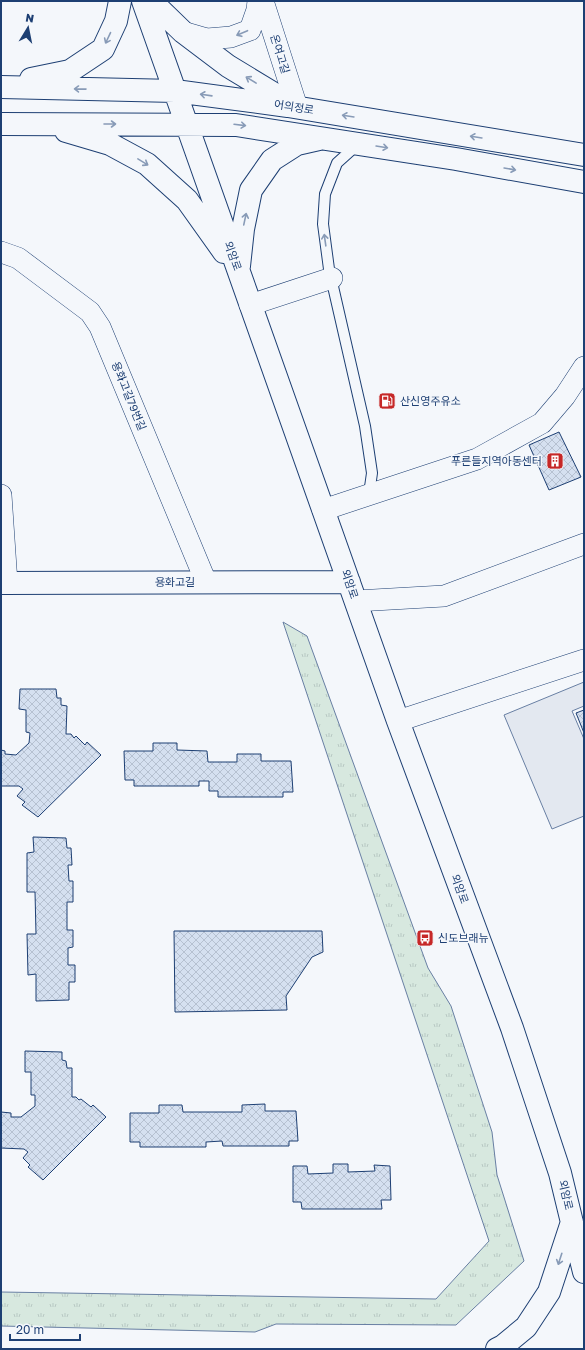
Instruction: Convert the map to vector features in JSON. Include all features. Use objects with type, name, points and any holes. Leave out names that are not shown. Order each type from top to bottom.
[{"type":"main road","points":[[1,86],[70,70],[103,49],[116,21],[120,1]]},
{"type":"main road","name":"외암로","points":[[143,1],[398,721],[512,1028],[581,1234],[584,1272]]},
{"type":"main road","points":[[151,1],[183,32],[228,66],[297,107]]},
{"type":"main road","name":"어의정로","points":[[1,86],[175,91],[297,107],[584,155]]},
{"type":"main road","points":[[1,124],[236,125],[324,138],[584,182]]},
{"type":"main road","points":[[27,124],[69,132],[110,144],[147,164],[186,200],[238,271]]},
{"type":"main road","points":[[238,271],[243,229],[251,190],[272,160],[297,144],[324,138]]},
{"type":"main road","name":"용화고길","points":[[4,583],[206,582],[352,592]]},
{"type":"main road","points":[[497,1349],[526,1327],[549,1292],[581,1234]]},
{"type":"street","points":[[183,32],[207,39],[231,38],[250,30],[257,10],[258,1]]},
{"type":"street","name":"온여고길","points":[[263,1],[297,107]]},
{"type":"street","name":"용화고길79번길","points":[[1,252],[18,258],[90,312],[100,327],[206,582]]},
{"type":"street","points":[[250,305],[332,278]]},
{"type":"street","points":[[323,510],[476,459],[542,423],[565,396],[584,367]]},
{"type":"street","points":[[1,495],[4,583]]},
{"type":"street","points":[[352,592],[444,596],[584,544]]},
{"type":"street","points":[[398,721],[584,660]]},
{"type":"lane","points":[[359,144],[337,163],[325,194],[323,224],[332,278],[365,426],[372,473],[369,494]]},
{"type":"green space","points":[[283,622],[307,636],[428,968],[451,1006],[492,1132],[497,1175],[524,1261],[456,1325],[276,1324],[255,1332],[1,1326],[1,1292],[436,1299],[489,1241]]},
{"type":"shaded area","points":[[584,682],[584,706],[572,711],[584,739],[584,816],[552,829],[504,715]]},
{"type":"building","name":"푸른들지역아동센터","points":[[559,432],[581,477],[549,490],[529,445]]},
{"type":"building","points":[[20,689],[56,689],[57,698],[61,698],[61,705],[67,706],[66,734],[71,734],[74,738],[76,736],[85,745],[87,742],[101,755],[38,817],[22,805],[25,802],[17,796],[23,789],[19,786],[1,786],[1,750],[5,751],[5,754],[16,755],[29,743],[30,733],[26,732],[26,710],[19,709]]},
{"type":"building","points":[[584,710],[584,733],[576,713]]},
{"type":"building","points":[[153,743],[177,743],[177,750],[207,751],[208,762],[237,762],[237,754],[261,754],[261,761],[291,761],[293,792],[283,792],[283,797],[218,797],[218,791],[209,791],[209,781],[199,781],[199,786],[134,786],[134,780],[125,780],[124,751],[153,751]]},
{"type":"building","points":[[33,837],[66,838],[67,848],[71,848],[72,865],[68,865],[69,881],[73,881],[73,902],[67,902],[67,930],[73,930],[73,947],[68,948],[68,965],[75,965],[75,982],[69,982],[69,1000],[36,1001],[36,974],[28,975],[27,934],[36,934],[35,892],[27,892],[27,853],[34,852]]},
{"type":"building","points":[[174,931],[322,931],[323,952],[312,957],[286,996],[287,1010],[175,1012]]},
{"type":"building","points":[[25,1051],[62,1052],[62,1060],[66,1061],[67,1068],[72,1068],[72,1097],[76,1097],[79,1100],[81,1099],[91,1107],[93,1105],[106,1117],[43,1180],[28,1167],[30,1165],[23,1158],[28,1152],[24,1149],[1,1148],[1,1112],[11,1113],[11,1117],[21,1117],[35,1106],[35,1095],[31,1095],[31,1072],[25,1072]]},
{"type":"building","points":[[265,1104],[265,1111],[296,1111],[298,1141],[289,1141],[289,1146],[223,1146],[222,1141],[206,1142],[206,1147],[140,1147],[140,1142],[130,1142],[130,1113],[159,1113],[159,1105],[182,1105],[183,1112],[242,1112],[242,1105]]},
{"type":"building","points":[[333,1164],[348,1164],[348,1172],[375,1171],[374,1165],[390,1166],[391,1200],[381,1200],[382,1209],[302,1209],[301,1202],[293,1202],[293,1166],[307,1166],[308,1174],[333,1173]]},
{"type":"place","name":"산신영주유소","points":[[387,401]]},
{"type":"place","name":"푸른들지역아동센터","points":[[555,461]]},
{"type":"place","name":"신도브래뉴","points":[[425,938]]}]
